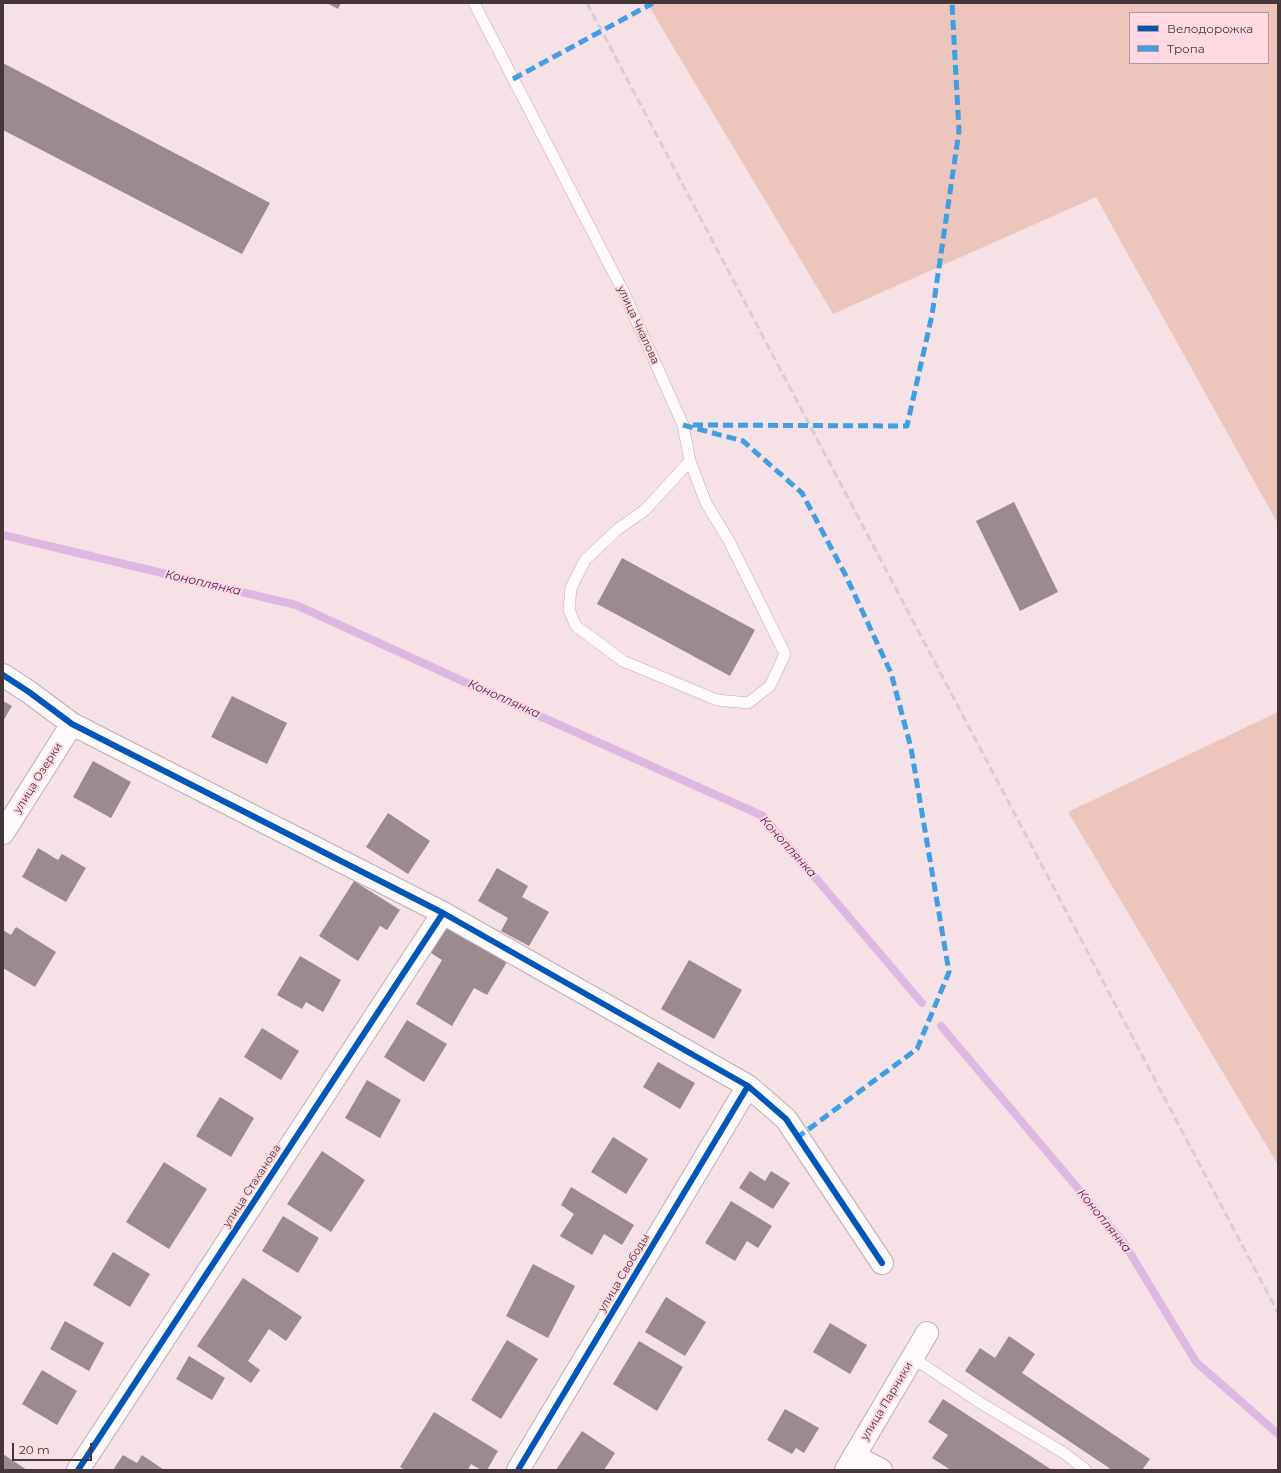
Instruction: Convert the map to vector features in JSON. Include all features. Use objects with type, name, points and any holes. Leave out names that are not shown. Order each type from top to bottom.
[{"type":"street","points":[[3,675],[72,724],[443,913],[748,1086],[786,1119],[882,1263]]},
{"type":"street","name":"улица Озерки","points":[[3,833],[72,724]]},
{"type":"street","name":"улица Стаханова","points":[[78,1470],[443,913]]},
{"type":"street","name":"улица Свободы","points":[[518,1470],[748,1086]]},
{"type":"street","name":"улица Парники","points":[[850,1463],[927,1333]]},
{"type":"street","points":[[850,1463],[881,1470]]},
{"type":"lane","name":"улица Чкалова","points":[[474,3],[624,293],[683,425],[690,461],[706,503],[729,541],[785,654],[770,686],[748,703],[717,700],[623,661],[576,626],[568,610],[572,588],[586,560],[618,529],[645,510],[690,461]]},
{"type":"lane","points":[[913,1358],[979,1402],[1064,1453],[1086,1470]]},
{"type":"shaded area","points":[[647,3],[1278,3],[1278,524],[1096,197],[833,314]]},
{"type":"shaded area","points":[[1278,712],[1278,1165],[1068,812]]},
{"type":"building","points":[[327,3],[341,3],[338,9]]},
{"type":"building","points":[[3,63],[270,203],[242,254],[3,130]]},
{"type":"building","points":[[1014,502],[1058,592],[1020,611],[976,521]]},
{"type":"building","points":[[622,558],[755,630],[730,676],[597,604]]},
{"type":"building","points":[[232,696],[287,723],[267,764],[211,737]]},
{"type":"building","points":[[3,701],[12,706],[3,721]]},
{"type":"building","points":[[93,761],[131,782],[111,818],[73,797]]},
{"type":"building","points":[[388,813],[430,841],[408,874],[366,847]]},
{"type":"building","points":[[38,848],[58,860],[62,854],[86,868],[66,902],[22,877]]},
{"type":"building","points":[[497,868],[528,886],[522,897],[549,912],[529,946],[501,931],[508,918],[478,901]]},
{"type":"building","points":[[354,881],[400,910],[387,930],[380,926],[358,961],[319,936]]},
{"type":"building","points":[[447,925],[507,962],[487,995],[474,988],[452,1026],[416,1004],[442,960],[431,953]]},
{"type":"building","points":[[16,927],[56,952],[35,987],[3,968],[3,930],[11,935]]},
{"type":"building","points":[[300,956],[341,980],[323,1012],[306,1002],[302,1009],[277,995]]},
{"type":"building","points":[[689,960],[742,990],[714,1039],[661,1009]]},
{"type":"building","points":[[407,1020],[447,1044],[424,1082],[384,1057]]},
{"type":"building","points":[[262,1028],[299,1051],[281,1080],[244,1057]]},
{"type":"building","points":[[658,1062],[695,1083],[680,1109],[643,1087]]},
{"type":"building","points":[[367,1080],[401,1100],[380,1138],[345,1118]]},
{"type":"building","points":[[220,1097],[254,1118],[231,1157],[196,1136]]},
{"type":"building","points":[[613,1137],[648,1159],[626,1194],[591,1172]]},
{"type":"building","points":[[322,1151],[365,1180],[331,1232],[287,1204]]},
{"type":"building","points":[[164,1162],[207,1189],[169,1249],[126,1222]]},
{"type":"building","points":[[750,1171],[765,1181],[771,1171],[790,1183],[773,1209],[739,1188]]},
{"type":"building","points":[[571,1187],[634,1225],[622,1245],[604,1234],[592,1255],[560,1236],[574,1214],[561,1205]]},
{"type":"building","points":[[731,1201],[772,1226],[758,1248],[747,1241],[735,1261],[705,1243]]},
{"type":"building","points":[[283,1216],[319,1238],[298,1273],[262,1251]]},
{"type":"building","points":[[113,1252],[150,1274],[130,1307],[93,1285]]},
{"type":"building","points":[[533,1264],[575,1286],[548,1338],[506,1316]]},
{"type":"building","points":[[243,1278],[302,1317],[286,1341],[269,1329],[248,1361],[260,1370],[251,1383],[197,1346]]},
{"type":"building","points":[[666,1297],[706,1322],[685,1356],[645,1332]]},
{"type":"building","points":[[65,1321],[104,1343],[89,1371],[50,1349]]},
{"type":"building","points":[[830,1323],[867,1345],[850,1374],[813,1352]]},
{"type":"building","points":[[1009,1336],[1035,1354],[1022,1373],[1150,1459],[1142,1470],[1112,1470],[965,1371],[980,1348],[995,1358]]},
{"type":"building","points":[[507,1340],[538,1359],[501,1419],[471,1400]]},
{"type":"building","points":[[639,1341],[683,1367],[657,1411],[613,1384]]},
{"type":"building","points":[[189,1356],[225,1378],[212,1400],[176,1379]]},
{"type":"building","points":[[42,1370],[77,1391],[57,1425],[22,1404]]},
{"type":"building","points":[[943,1399],[1052,1470],[951,1470],[932,1458],[948,1435],[928,1422]]},
{"type":"building","points":[[785,1409],[819,1428],[804,1453],[796,1448],[792,1454],[767,1440]]},
{"type":"building","points":[[434,1412],[498,1451],[487,1470],[481,1470],[471,1464],[468,1470],[405,1470],[400,1467]]},
{"type":"building","points":[[582,1431],[615,1453],[604,1470],[556,1470]]},
{"type":"building","points":[[3,1454],[27,1470],[3,1470]]},
{"type":"building","points":[[123,1455],[137,1463],[142,1455],[164,1470],[113,1470]]},
{"type":"waterway","name":"Коноплянка","points":[[3,535],[296,605],[763,816],[922,1003]]},
{"type":"waterway","name":"Коноплянка","points":[[941,1026],[1124,1243],[1196,1362],[1278,1434]]},
{"type":"railway","points":[[587,3],[1278,1313]]},
{"type":"marked path","points":[[513,79],[653,3]]},
{"type":"marked path","points":[[693,425],[907,426],[932,315],[959,131],[952,3]]},
{"type":"marked path","points":[[683,425],[743,441],[802,493],[846,576],[891,673],[911,748],[949,972],[917,1049],[798,1137]]},
{"type":"cycle path","points":[[3,675],[72,724],[443,913],[748,1086],[786,1119],[882,1263]]},
{"type":"cycle path","points":[[78,1470],[443,913]]},
{"type":"cycle path","points":[[518,1470],[748,1086]]}]
